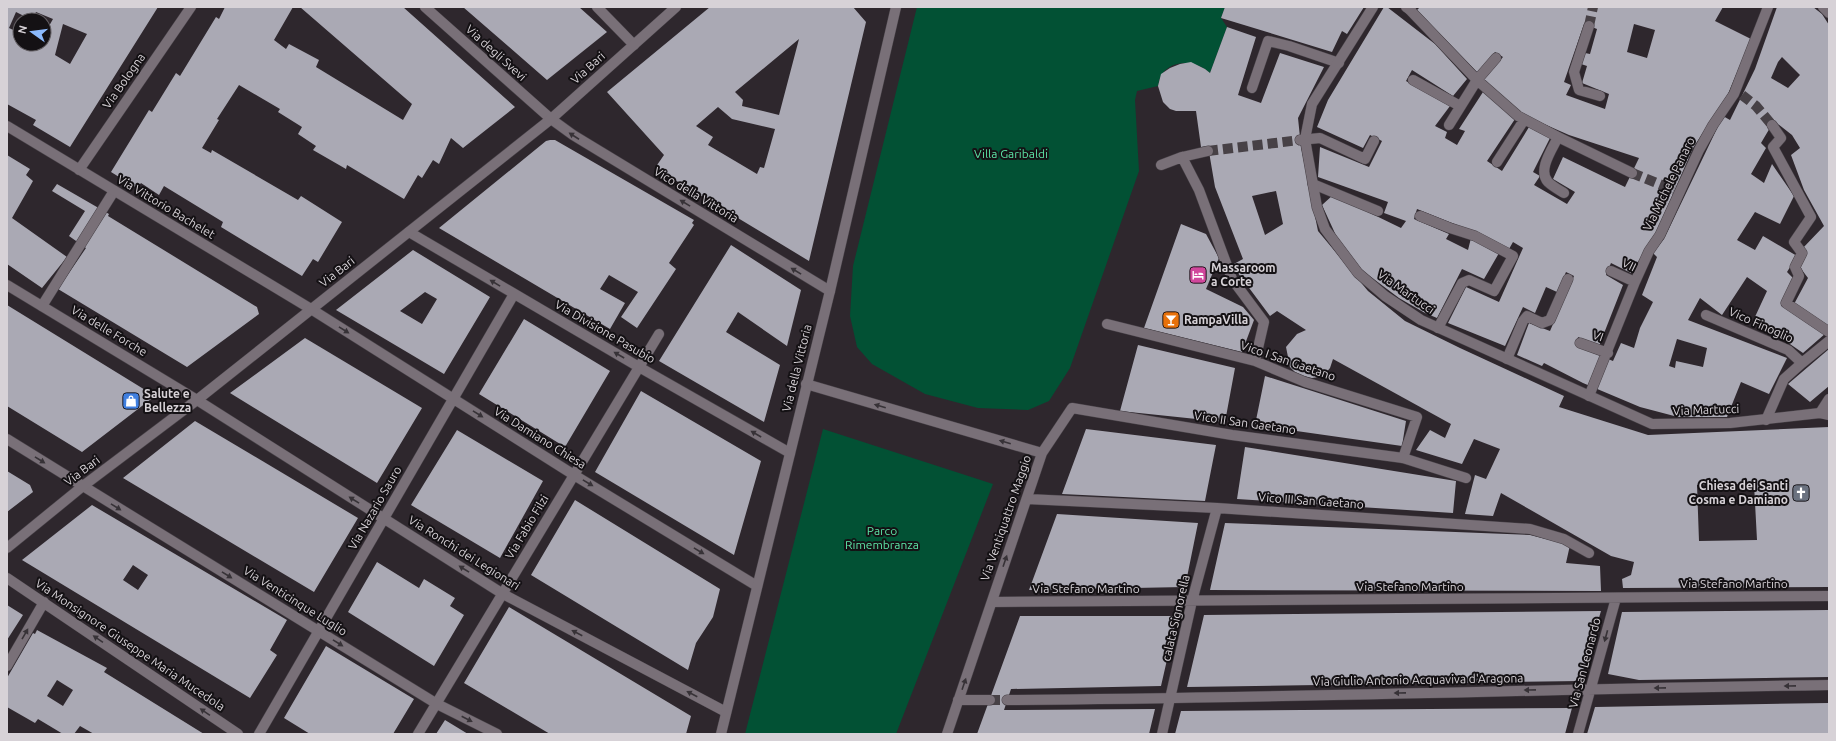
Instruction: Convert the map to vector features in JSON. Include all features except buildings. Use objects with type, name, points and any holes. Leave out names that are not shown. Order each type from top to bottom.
[{"type":"street","name":"Via Bologna","points":[[79,170],[191,7]]},
{"type":"street","name":"Via degli Svevi","points":[[425,7],[550,119]]},
{"type":"street","points":[[596,7],[634,45]]},
{"type":"street","name":"Via Bari","points":[[7,548],[83,486],[197,400],[311,310],[550,119],[676,7]]},
{"type":"street","name":"Via della Vittoria","points":[[721,734],[830,291],[896,7]]},
{"type":"street","name":"Via Martucci","points":[[1373,7],[1312,104],[1303,140],[1317,207],[1325,229],[1358,273],[1385,296],[1421,320],[1652,424],[1730,423],[1825,414]]},
{"type":"street","name":"Via Michele Panaro","points":[[1589,396],[1608,353],[1635,282],[1649,250],[1660,235],[1677,191],[1713,125],[1738,95],[1768,7]]},
{"type":"street","points":[[1823,7],[1829,12]]},
{"type":"street","points":[[1409,8],[1479,82],[1521,118],[1632,173]]},
{"type":"street","points":[[1589,26],[1574,72],[1579,90],[1600,96]]},
{"type":"street","points":[[1252,88],[1268,41],[1289,46],[1339,63]]},
{"type":"street","points":[[1449,125],[1460,106],[1496,58]]},
{"type":"street","points":[[1413,80],[1460,106]]},
{"type":"street","points":[[1497,162],[1521,118]]},
{"type":"street","name":"Vico della Vittoria","points":[[550,119],[573,135],[830,291]]},
{"type":"street","points":[[1772,125],[1781,138],[1773,147],[1811,217],[1794,242],[1802,253],[1795,267],[1799,276],[1786,303],[1829,332]]},
{"type":"street","name":"Via Vittorio Bachelet","points":[[7,126],[311,310]]},
{"type":"street","points":[[1558,137],[1544,167],[1545,178],[1548,183],[1564,193]]},
{"type":"street","points":[[1303,140],[1320,138],[1365,159],[1374,141]]},
{"type":"street","points":[[1161,165],[1182,157],[1208,151]]},
{"type":"street","points":[[1182,157],[1200,190],[1232,279],[1264,322],[1255,361]]},
{"type":"street","points":[[1313,184],[1378,211]]},
{"type":"street","points":[[42,306],[114,191]]},
{"type":"street","points":[[1420,216],[1450,228],[1476,236],[1513,256],[1494,291],[1469,280],[1462,283],[1438,328]]},
{"type":"street","name":"Via Divisione Pasubio","points":[[409,232],[639,367],[790,453]]},
{"type":"street","name":"VII","points":[[1611,271],[1635,282]]},
{"type":"street","points":[[1507,359],[1523,321],[1527,316],[1542,323],[1550,320],[1568,279]]},
{"type":"street","name":"Via delle Forche","points":[[7,285],[197,400]]},
{"type":"street","name":"Via Nazario Sauro","points":[[259,734],[514,294]]},
{"type":"street","name":"Via Damiano Chiesa","points":[[311,310],[574,475],[757,586]]},
{"type":"street","name":"Vico Finoglio","points":[[1706,315],[1788,350],[1802,362]]},
{"type":"street","name":"Vico I San Gaetano","points":[[1107,324],[1255,361],[1304,382],[1417,417],[1403,458]]},
{"type":"street","name":"Via Fabio Filzi","points":[[418,734],[659,334]]},
{"type":"street","points":[[1766,420],[1784,379],[1802,362],[1829,341]]},
{"type":"street","name":"VI","points":[[1580,343],[1608,353]]},
{"type":"street","name":"Via Ventiquattro Maggio","points":[[806,384],[1042,453],[947,734]]},
{"type":"street","points":[[1825,414],[1829,399]]},
{"type":"street","name":"Via Ronchi dei Legionari","points":[[197,400],[502,594],[726,712]]},
{"type":"street","name":"Vico II San Gaetano","points":[[1042,453],[1072,408],[1232,434],[1403,458],[1466,478]]},
{"type":"street","name":"Via Venticinque Luglio","points":[[7,439],[437,704],[497,734]]},
{"type":"street","name":"Vico III San Gaetano","points":[[1027,499],[1217,508],[1530,529],[1564,539],[1589,553]]},
{"type":"street","name":"calata Signorella","points":[[1162,734],[1192,601],[1217,508]]},
{"type":"street","name":"Via Monsignore Giuseppe Maria Mucedola","points":[[7,578],[238,734]]},
{"type":"street","name":"Via Stefano Martino","points":[[992,602],[1829,596]]},
{"type":"street","name":"Via San Leonardo","points":[[1578,734],[1616,598]]},
{"type":"street","points":[[7,666],[44,602]]},
{"type":"street","name":"Via Giulio Antonio Acquaviva d'Aragona","points":[[1008,700],[1170,698],[1592,688],[1829,686]]},
{"type":"street","points":[[958,700],[990,700]]},
{"type":"green space","name":"Villa Garibaldi","points":[[917,7],[1225,7],[1221,18],[1227,27],[1210,73],[1199,66],[1179,63],[1173,65],[1162,74],[1158,86],[1137,91],[1135,100],[1139,171],[1070,368],[1049,401],[1028,410],[978,408],[925,394],[872,364],[857,347],[850,316],[853,266]]},
{"type":"green space","name":"Parco Rimembranza","points":[[823,429],[993,484],[896,734],[745,734]]},
{"type":"tunnel","points":[[1589,26],[1593,7]]},
{"type":"tunnel","points":[[1742,95],[1756,106],[1772,125]]},
{"type":"tunnel","points":[[1208,151],[1300,140]]},
{"type":"tunnel","points":[[1632,173],[1674,190]]},
{"type":"tunnel","points":[[990,700],[1007,700]]},
{"type":"place","name":"Massaroom a Corte","points":[[1198,275]]},
{"type":"place","name":"RampaVilla","points":[[1171,320]]},
{"type":"place","name":"Salute e Bellezza","points":[[131,401]]},
{"type":"place","name":"Chiesa dei Santi Cosma e Damiano","points":[[1801,493]]}]
